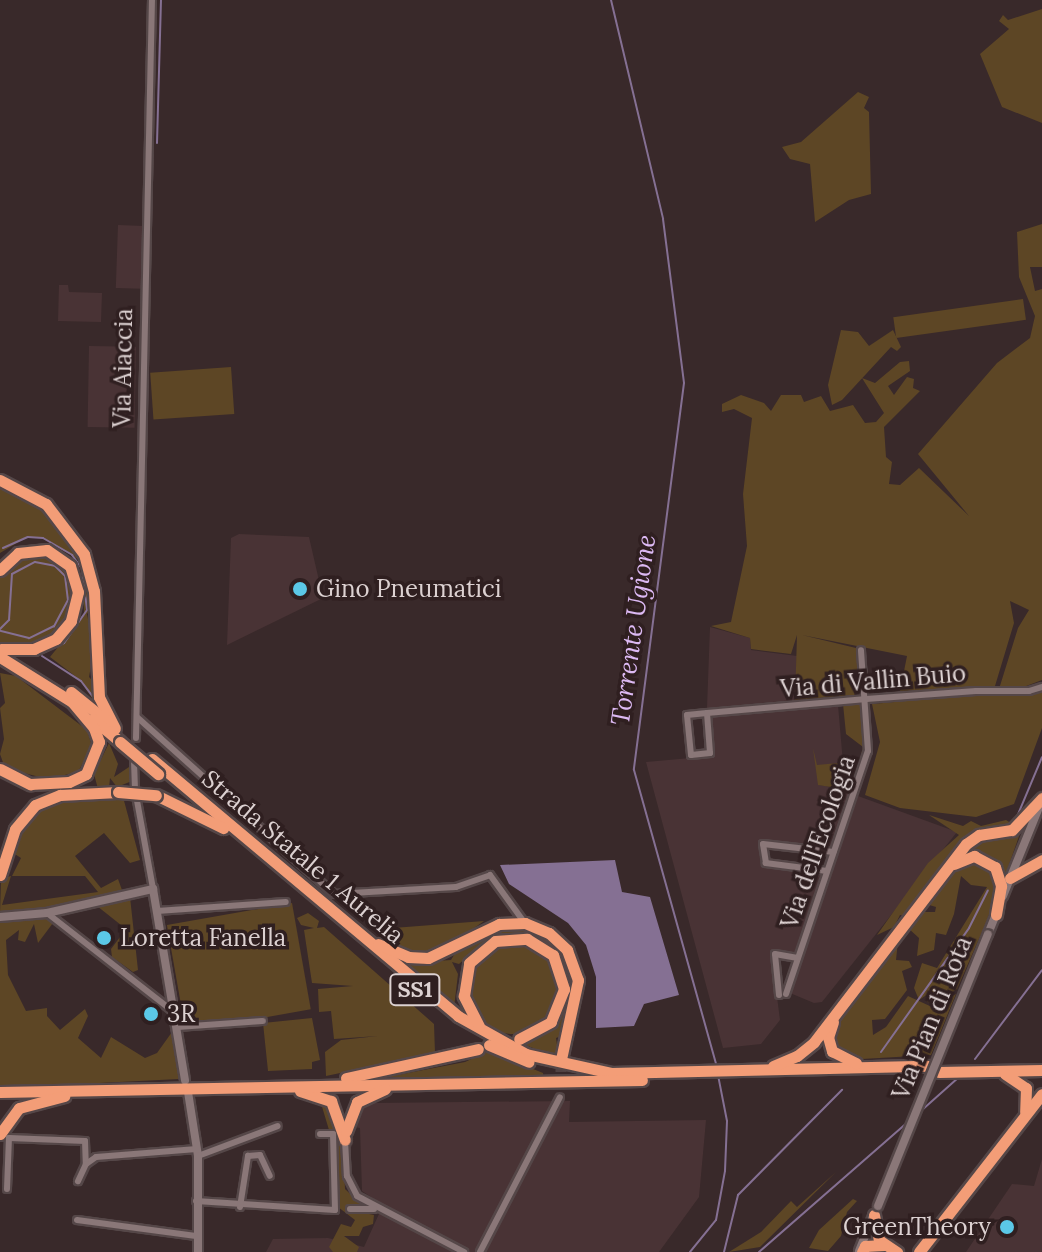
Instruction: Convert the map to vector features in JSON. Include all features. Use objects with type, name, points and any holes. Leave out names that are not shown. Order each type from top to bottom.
[{"type":"highway","points":[[0,480],[46,504],[84,554],[94,591],[99,697],[118,734]]},
{"type":"highway","points":[[0,570],[24,550],[47,550],[70,566],[78,592],[71,621],[56,639],[34,649],[0,649]]},
{"type":"highway","name":"Strada Statale 1 Aurelia","points":[[0,649],[43,671],[118,734],[158,774],[477,1038],[567,1074],[642,1080],[692,1075]]},
{"type":"highway","name":"Strada Statale 1 Aurelia","points":[[0,657],[71,701],[152,759],[487,1036],[546,1061],[588,1071],[692,1075],[736,1074],[926,1069],[909,1066],[736,1074]]},
{"type":"highway","points":[[0,769],[30,784],[69,782],[86,774],[99,742],[94,728],[71,701]]},
{"type":"highway","points":[[0,875],[15,829],[35,805],[60,795],[118,792],[156,795],[223,828]]},
{"type":"highway","points":[[750,1071],[802,1053],[840,1009],[970,840],[1012,830],[1042,798]]},
{"type":"highway","points":[[950,867],[971,856],[993,864],[1001,880],[996,915]]},
{"type":"highway","points":[[1010,878],[1042,860]]},
{"type":"highway","points":[[366,939],[408,957],[428,958],[492,926],[525,923],[556,938],[576,968],[579,992],[561,1059]]},
{"type":"highway","points":[[487,1036],[465,1004],[466,971],[491,943],[520,937],[553,955],[564,989],[551,1022],[519,1039]]},
{"type":"highway","points":[[840,1009],[828,1037],[838,1057],[909,1066]]},
{"type":"highway","points":[[297,1085],[386,1071],[478,1049]]},
{"type":"highway","points":[[1042,1062],[940,1069],[1042,1070]]},
{"type":"highway","points":[[977,1071],[1022,1081],[1028,1094],[1025,1112]]},
{"type":"highway","points":[[4,1092],[642,1080]]},
{"type":"highway","points":[[345,1140],[351,1113],[361,1098],[416,1084]]},
{"type":"highway","points":[[252,1086],[324,1096],[340,1116],[345,1140]]},
{"type":"highway","points":[[0,1134],[8,1118],[23,1106],[97,1090]]},
{"type":"highway","points":[[909,1252],[922,1248],[1042,1094]]},
{"type":"highway","points":[[876,1210],[884,1245]]},
{"type":"highway","points":[[860,1251],[884,1245],[897,1252]]},
{"type":"street","name":"Via Aiaccia","points":[[136,738],[152,0]]},
{"type":"street","name":"Via dell'Ecologia","points":[[798,958],[775,954],[783,994],[798,958],[868,751],[861,650]]},
{"type":"street","name":"Via di Vallin Buio","points":[[707,713],[1042,687]]},
{"type":"street","points":[[707,713],[710,753],[691,755],[687,715],[707,713]]},
{"type":"street","points":[[138,718],[334,894],[456,887],[490,875],[525,923]]},
{"type":"street","points":[[134,761],[136,792],[185,1080]]},
{"type":"street","name":"Via Pian di Rota","points":[[860,1251],[1042,798]]},
{"type":"street","points":[[827,871],[766,863],[763,844],[834,852]]},
{"type":"street","points":[[0,917],[47,913],[153,889]]},
{"type":"street","points":[[157,911],[286,902]]},
{"type":"street","points":[[47,913],[175,1013]]},
{"type":"street","points":[[177,1027],[263,1021]]},
{"type":"street","points":[[188,1092],[197,1152],[198,1252]]},
{"type":"street","points":[[480,1252],[561,1092]]},
{"type":"street","points":[[86,1164],[96,1157],[197,1152],[278,1126]]},
{"type":"street","points":[[196,1201],[240,1207],[335,1210],[333,1134],[320,1134]]},
{"type":"street","points":[[7,1189],[9,1138],[85,1141],[86,1164],[78,1181]]},
{"type":"street","points":[[345,1140],[349,1183],[378,1209],[464,1252]]},
{"type":"street","points":[[240,1207],[248,1156],[260,1155],[270,1176]]},
{"type":"street","points":[[350,1209],[378,1209]]},
{"type":"street","points":[[77,1220],[196,1236]]},
{"type":"shaded area","points":[[1042,9],[1042,123],[1002,107],[980,54],[1009,29],[999,21],[1003,15],[1008,20]]},
{"type":"shaded area","points":[[858,92],[869,97],[864,108],[869,112],[871,194],[849,200],[815,222],[810,164],[790,159],[782,147],[801,142]]},
{"type":"shaded area","points":[[1042,224],[1042,267],[1030,267],[1035,291],[1042,289],[1042,680],[1021,688],[999,689],[1018,628],[1029,610],[1010,601],[1014,623],[995,686],[900,691],[907,656],[802,635],[856,648],[861,689],[854,695],[795,700],[797,635],[791,654],[751,649],[750,638],[711,626],[731,622],[747,546],[743,494],[752,418],[734,409],[722,412],[722,404],[741,395],[764,403],[771,411],[781,395],[801,395],[804,402],[821,396],[830,411],[853,405],[865,423],[876,422],[884,413],[862,378],[875,383],[900,362],[909,361],[910,371],[888,386],[894,395],[907,377],[914,379],[913,388],[920,391],[884,427],[886,457],[892,462],[889,484],[900,485],[919,468],[969,516],[918,454],[997,363],[1030,338],[1035,316],[1019,277],[1017,232]]},
{"type":"shaded area","points":[[118,225],[144,226],[142,289],[116,288]]},
{"type":"shaded area","points":[[59,285],[68,285],[69,292],[102,293],[101,322],[58,321]]},
{"type":"shaded area","points":[[1023,299],[1026,320],[896,338],[893,317]]},
{"type":"shaded area","points":[[841,330],[858,332],[869,346],[893,330],[901,347],[897,351],[891,347],[842,400],[832,405],[828,385]]},
{"type":"shaded area","points":[[89,346],[136,347],[135,428],[88,427]]},
{"type":"shaded area","points":[[231,367],[234,414],[153,420],[150,373]]},
{"type":"shaded area","points":[[0,483],[16,489],[25,501],[45,506],[66,530],[69,543],[80,550],[91,609],[87,614],[94,650],[89,677],[96,684],[96,704],[79,679],[50,657],[84,615],[84,572],[79,560],[43,538],[27,537],[0,553]]},
{"type":"shaded area","points":[[239,534],[309,537],[323,598],[227,645],[231,538]]},
{"type":"shaded area","points":[[40,552],[65,566],[74,591],[65,625],[42,643],[0,643],[0,575],[15,559]]},
{"type":"shaded area","points":[[710,627],[750,638],[751,650],[797,656],[795,700],[707,708]]},
{"type":"shaded area","points":[[0,673],[16,676],[87,730],[92,746],[78,772],[47,779],[5,768],[0,754],[4,739],[0,708],[5,703]]},
{"type":"shaded area","points":[[1042,689],[1042,728],[1014,804],[976,817],[900,808],[865,795],[880,742],[872,704]]},
{"type":"shaded area","points":[[857,702],[862,707],[865,741],[856,775],[863,747],[846,734],[843,704]]},
{"type":"shaded area","points":[[838,705],[843,763],[817,766],[819,785],[851,790],[831,848],[758,841],[762,867],[822,874],[796,954],[771,950],[780,1020],[761,1044],[723,1048],[646,762],[713,756],[710,716]]},
{"type":"shaded area","points":[[109,743],[118,764],[114,777],[129,767],[132,781],[117,787],[110,778],[109,788],[98,789],[94,774]]},
{"type":"shaded area","points":[[813,748],[817,765],[838,763],[840,773],[853,780],[850,790],[818,785]]},
{"type":"shaded area","points":[[858,796],[957,832],[822,1002],[814,1003],[790,993]]},
{"type":"shaded area","points":[[123,797],[140,860],[130,863],[104,833],[75,856],[101,888],[118,879],[122,890],[23,913],[0,913],[1,879],[11,876],[2,905],[98,892],[85,876],[12,876],[21,858],[10,851],[29,814],[52,801]]},
{"type":"shaded area","points":[[929,815],[963,826],[971,821],[981,826],[1006,820],[1014,825],[981,831],[907,916],[900,915],[894,927],[877,935],[928,863],[959,835]]},
{"type":"shaded area","points":[[1023,825],[1005,876],[961,856],[972,842]]},
{"type":"shaded area","points":[[973,859],[990,870],[998,889],[986,923],[957,989],[936,1003],[927,1002],[928,994],[919,1000],[914,988],[922,963],[937,968],[987,887],[971,885],[961,876],[954,914],[946,935],[936,933],[934,950],[917,956],[919,938],[908,928],[918,912],[935,912],[936,907],[926,904],[955,866]]},
{"type":"shaded area","points":[[615,860],[622,892],[650,897],[679,995],[644,1004],[634,1026],[596,1028],[596,977],[586,945],[568,923],[509,884],[500,865]]},
{"type":"shaded area","points":[[130,897],[138,970],[133,972],[112,957],[111,949],[126,929],[97,906]]},
{"type":"shaded area","points":[[292,903],[311,1009],[186,1031],[167,925]]},
{"type":"shaded area","points":[[308,913],[319,921],[317,928],[324,927],[434,1024],[435,1053],[326,1076],[325,1052],[341,1040],[378,1036],[334,1039],[331,1011],[319,1012],[318,989],[353,986],[312,983],[304,930],[314,928],[301,925],[297,918]]},
{"type":"shaded area","points":[[44,916],[53,923],[38,943],[34,924],[25,942],[18,940],[19,930],[6,940],[8,975],[26,1011],[47,1008],[47,1016],[60,1030],[85,1009],[88,1016],[78,1038],[101,1058],[111,1037],[145,1058],[157,1053],[172,1032],[179,1079],[0,1088],[0,923]]},
{"type":"shaded area","points":[[484,921],[448,947],[419,955],[398,947],[380,929]]},
{"type":"shaded area","points":[[521,927],[546,936],[562,952],[575,982],[561,1036],[556,1038],[559,1058],[520,1043],[554,1023],[567,997],[564,966],[542,940],[523,933],[504,934],[485,941],[459,964],[452,962],[458,974],[454,1008],[407,963],[451,960],[457,950],[496,929]]},
{"type":"shaded area","points":[[898,941],[896,960],[909,961],[912,967],[902,971],[907,990],[885,1019],[872,1020],[873,1035],[886,1027],[908,996],[932,1007],[956,994],[931,1055],[862,1059],[839,1054],[832,1028]]},
{"type":"shaded area","points":[[513,942],[531,945],[546,955],[556,970],[559,988],[556,1006],[546,1021],[531,1031],[513,1034],[495,1031],[480,1021],[470,1006],[467,988],[470,970],[480,955],[495,945]]},
{"type":"shaded area","points":[[312,1018],[320,1060],[312,1062],[312,1069],[268,1071],[263,1023]]},
{"type":"shaded area","points":[[489,1051],[543,1073],[544,1080],[387,1077],[465,1062]]},
{"type":"shaded area","points":[[320,1100],[327,1105],[343,1144],[345,1189],[361,1204],[355,1211],[374,1215],[373,1224],[363,1227],[359,1236],[344,1236],[359,1247],[357,1252],[333,1252],[329,1247],[341,1224],[351,1227],[355,1220],[338,1207],[336,1131],[329,1130]]},
{"type":"shaded area","points":[[570,1101],[569,1122],[706,1120],[699,1197],[659,1252],[266,1252],[273,1239],[328,1238],[364,1247],[383,1205],[362,1191],[360,1128],[354,1127],[363,1108],[374,1103]]},
{"type":"shaded area","points":[[1042,1159],[1042,1252],[966,1252],[1012,1184],[1034,1186]]},
{"type":"shaded area","points":[[836,1172],[760,1247],[729,1252],[761,1232],[791,1201],[797,1207]]},
{"type":"shaded area","points":[[853,1199],[857,1201],[847,1212],[841,1236],[828,1251],[809,1248],[819,1230]]},
{"type":"waterway","points":[[157,143],[161,0]]},
{"type":"waterway","name":"Torrente Ugione","points":[[611,0],[663,219],[684,383],[634,770],[716,1064]]},
{"type":"waterway","points":[[3,548],[28,537],[43,538],[72,555],[82,569],[87,610],[64,643],[38,655]]},
{"type":"waterway","points":[[0,629],[9,620],[12,574],[35,562],[55,566],[65,576],[68,600],[54,626],[29,638],[0,631]]},
{"type":"waterway","points":[[42,656],[81,681],[93,697]]},
{"type":"waterway","points":[[1016,819],[1042,757]]},
{"type":"waterway","points":[[881,1052],[969,928],[988,890]]},
{"type":"waterway","points":[[975,1059],[1042,970]]},
{"type":"waterway","name":"Torrente Ugione","points":[[690,1252],[716,1220],[725,1171],[727,1121],[718,1075]]},
{"type":"waterway","points":[[922,1110],[959,1077]]},
{"type":"waterway","points":[[724,1252],[738,1195],[842,1090]]},
{"type":"waterway","points":[[759,1252],[908,1122]]},
{"type":"tunnel","points":[[561,1059],[561,1088]]},
{"type":"place","name":"Gino Pneumatici","points":[[300,589]]},
{"type":"place","name":"Loretta Fanella","points":[[104,938]]},
{"type":"place","name":"3R","points":[[151,1014]]},
{"type":"place","name":"GreenTheory","points":[[1007,1227]]}]
